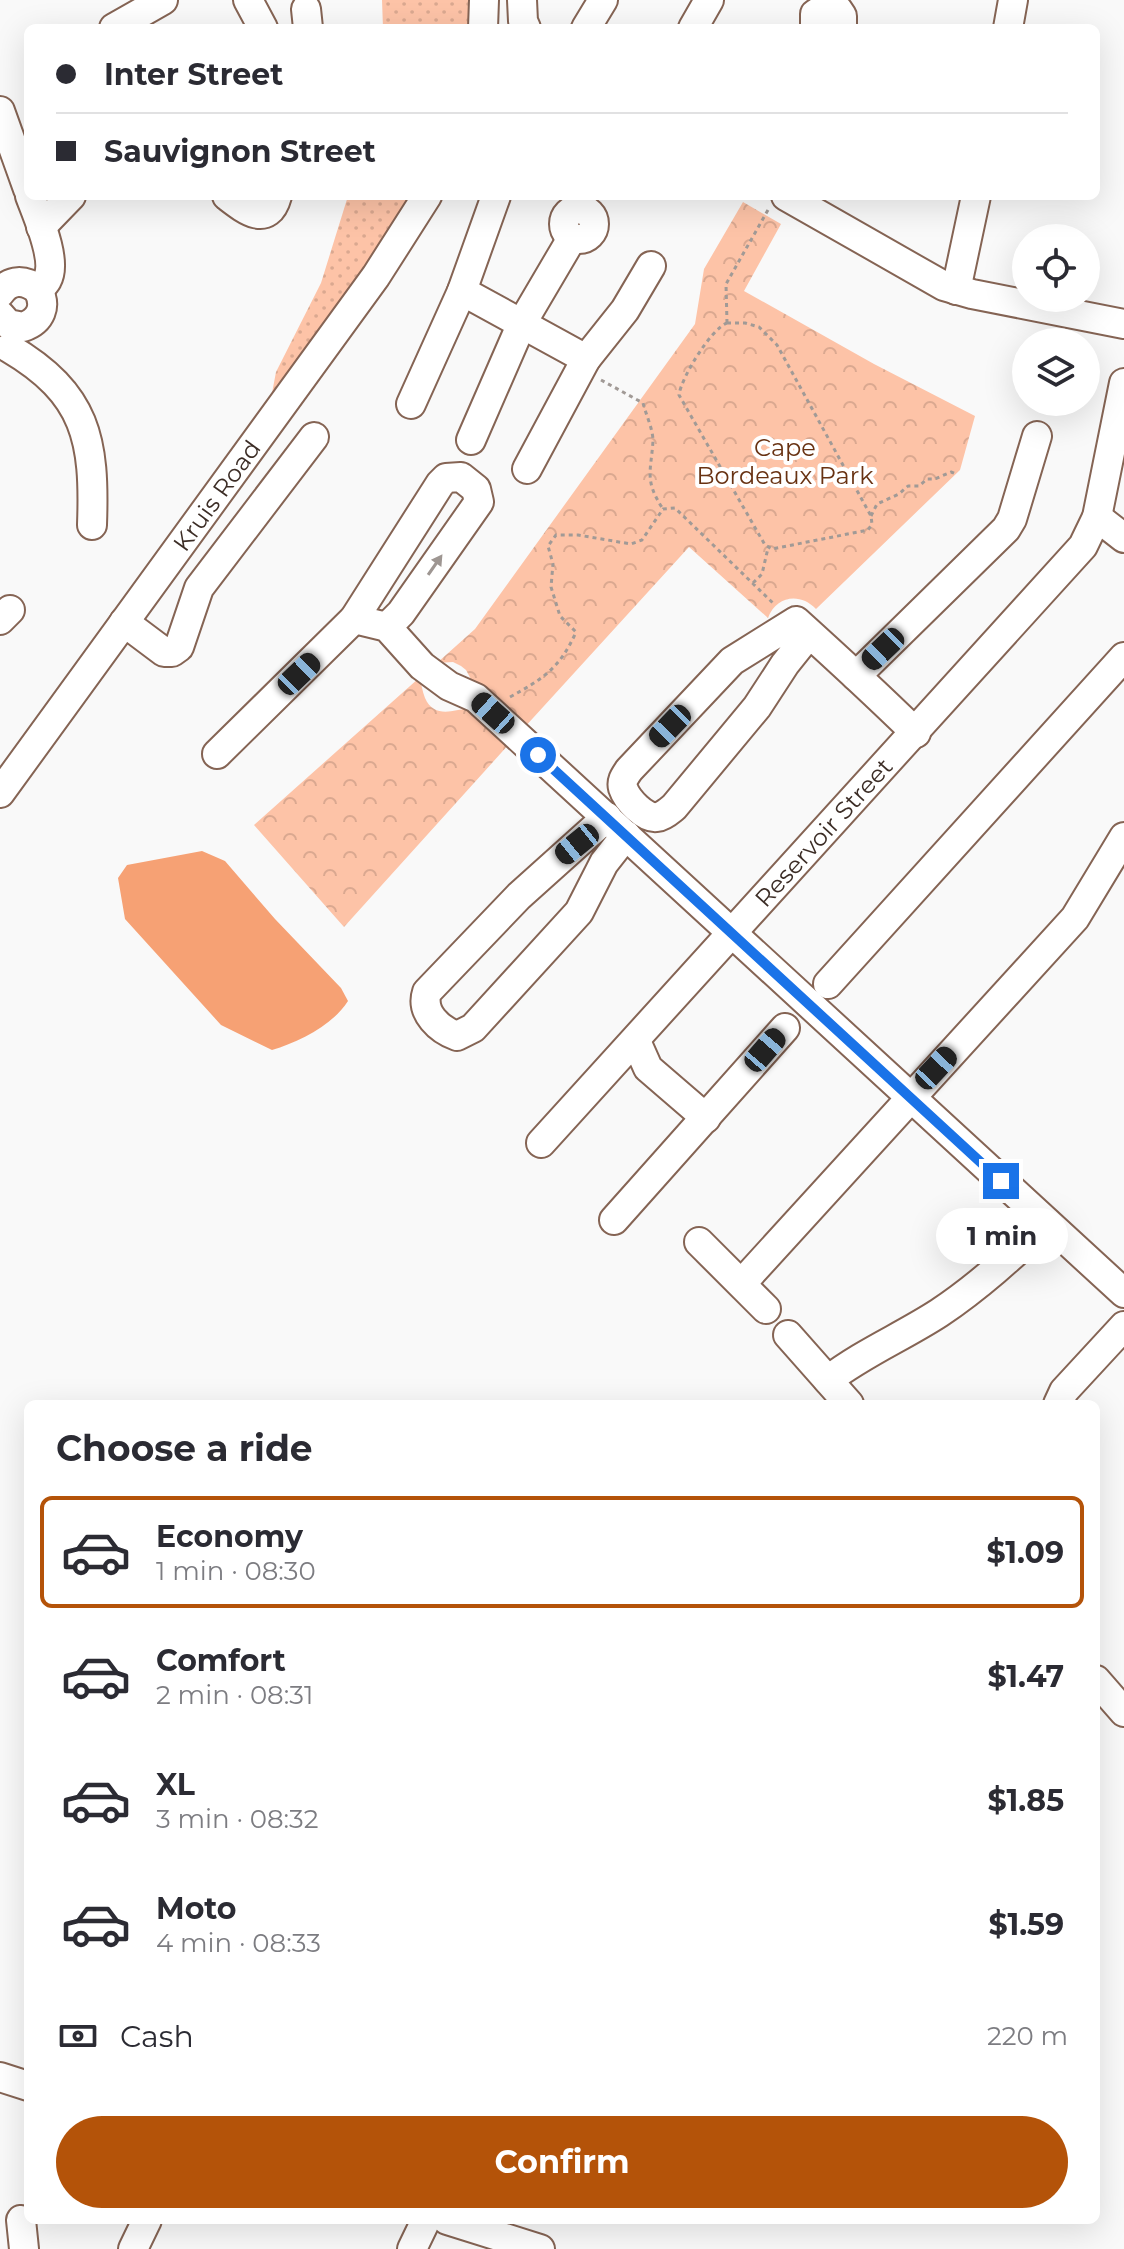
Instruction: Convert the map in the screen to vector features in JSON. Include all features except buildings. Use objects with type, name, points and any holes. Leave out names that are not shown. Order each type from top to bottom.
[{"type":"street","points":[[121,24],[163,0]]},
{"type":"street","points":[[248,0],[261,24]]},
{"type":"street","points":[[483,24],[484,0]]},
{"type":"street","points":[[522,0],[524,24]]},
{"type":"street","points":[[575,24],[589,0]]},
{"type":"street","points":[[588,24],[603,0]]},
{"type":"street","points":[[695,24],[709,0]]},
{"type":"street","points":[[1009,24],[1013,0]]},
{"type":"street","points":[[815,24],[815,14],[826,7],[838,10],[842,24]]},
{"type":"street","points":[[0,111],[24,178]]},
{"type":"street","points":[[31,200],[51,265],[48,280],[38,290]]},
{"type":"street","points":[[44,238],[68,200]]},
{"type":"street","points":[[232,200],[254,214],[268,211],[276,200]]},
{"type":"street","name":"Kruis Road","points":[[0,793],[376,276],[424,200]]},
{"type":"street","points":[[411,404],[462,291],[495,200]]},
{"type":"street","points":[[956,290],[975,200]]},
{"type":"street","points":[[777,202],[944,286],[1124,324]]},
{"type":"street","points":[[471,440],[522,323],[572,238],[564,228],[565,215],[593,203]]},
{"type":"street","points":[[527,469],[593,369],[651,266]]},
{"type":"street","points":[[0,293],[8,284],[16,282],[31,284],[38,290],[43,305],[37,319],[5,336],[49,374],[66,393],[79,415],[91,461],[92,525]]},
{"type":"street","points":[[462,291],[522,323],[593,369]]},
{"type":"street","name":"Reservoir Street","points":[[541,1143],[1083,546],[1097,517],[1124,383]]},
{"type":"street","points":[[856,676],[1006,529],[1012,519],[1037,436]]},
{"type":"street","points":[[124,622],[164,652],[172,652],[179,647],[199,588],[314,437]]},
{"type":"street","points":[[217,754],[354,619],[440,484],[446,478],[461,477],[476,489],[479,502],[401,613],[387,627]]},
{"type":"street","points":[[1097,517],[1124,538]]},
{"type":"street","points":[[354,619],[387,627],[422,666],[449,686],[476,698],[1124,1293]]},
{"type":"street","points":[[793,620],[916,733]]},
{"type":"street","points":[[793,620],[785,664],[757,707],[674,807],[656,818],[647,816],[628,798],[623,778],[732,661],[793,620]]},
{"type":"street","points":[[828,984],[1124,657]]},
{"type":"street","points":[[617,826],[604,863],[579,912],[473,1028],[457,1036],[434,1021],[424,1000],[427,992],[561,856],[617,826]]},
{"type":"street","points":[[742,1283],[1075,918],[1124,837]]},
{"type":"street","points":[[561,856],[593,884]]},
{"type":"street","points":[[614,1220],[785,1028]]},
{"type":"street","points":[[636,1041],[648,1068],[706,1118]]},
{"type":"street","points":[[828,1380],[853,1360],[937,1314],[1047,1223]]},
{"type":"street","points":[[699,1242],[766,1309]]},
{"type":"street","points":[[1060,1400],[1064,1391],[1124,1326]]},
{"type":"street","points":[[788,1335],[846,1400]]},
{"type":"street","points":[[1100,1685],[1124,1712]]},
{"type":"street","points":[[0,2077],[24,2085]]},
{"type":"street","points":[[21,2220],[24,2249]]},
{"type":"street","points":[[133,2249],[145,2224]]},
{"type":"street","points":[[412,2249],[424,2224]]},
{"type":"street","points":[[460,2224],[540,2249]]},
{"type":"path","points":[[727,323],[726,284],[777,202]]},
{"type":"path","points":[[753,583],[762,574],[768,548],[679,395],[681,383],[707,343],[721,325],[727,323],[759,327],[777,345],[871,516],[872,524],[868,530],[768,548]]},
{"type":"path","points":[[593,369],[623,395],[643,403],[653,439],[649,463],[652,492],[663,509]]},
{"type":"path","points":[[871,516],[877,504],[908,486],[919,486],[927,479],[951,472],[956,474]]},
{"type":"path","points":[[663,509],[675,508],[793,620]]},
{"type":"path","points":[[503,703],[544,678],[571,645],[576,632],[560,616],[551,587],[553,564],[548,546],[556,535],[578,535],[631,544],[642,540],[663,509]]},
{"type":"green space","points":[[382,0],[476,0],[474,24],[383,24]]},
{"type":"green space","points":[[347,200],[414,200],[276,397],[272,393],[276,372],[321,283]]},
{"type":"green space","name":"Cape Bordeaux Park","points":[[743,202],[781,224],[744,291],[975,416],[960,470],[816,609],[803,600],[789,599],[777,605],[768,618],[689,547],[523,729],[473,683],[461,666],[453,662],[437,663],[475,629],[695,324],[704,269]]},
{"type":"green space","points":[[419,678],[425,698],[433,708],[444,712],[468,708],[511,742],[344,927],[254,825]]},
{"type":"shaded area","points":[[202,851],[225,861],[341,988],[348,1001],[334,1018],[304,1037],[272,1050],[221,1025],[125,919],[118,878],[127,865]]},
{"type":"route","points":[[538,755],[1001,1181]]}]
